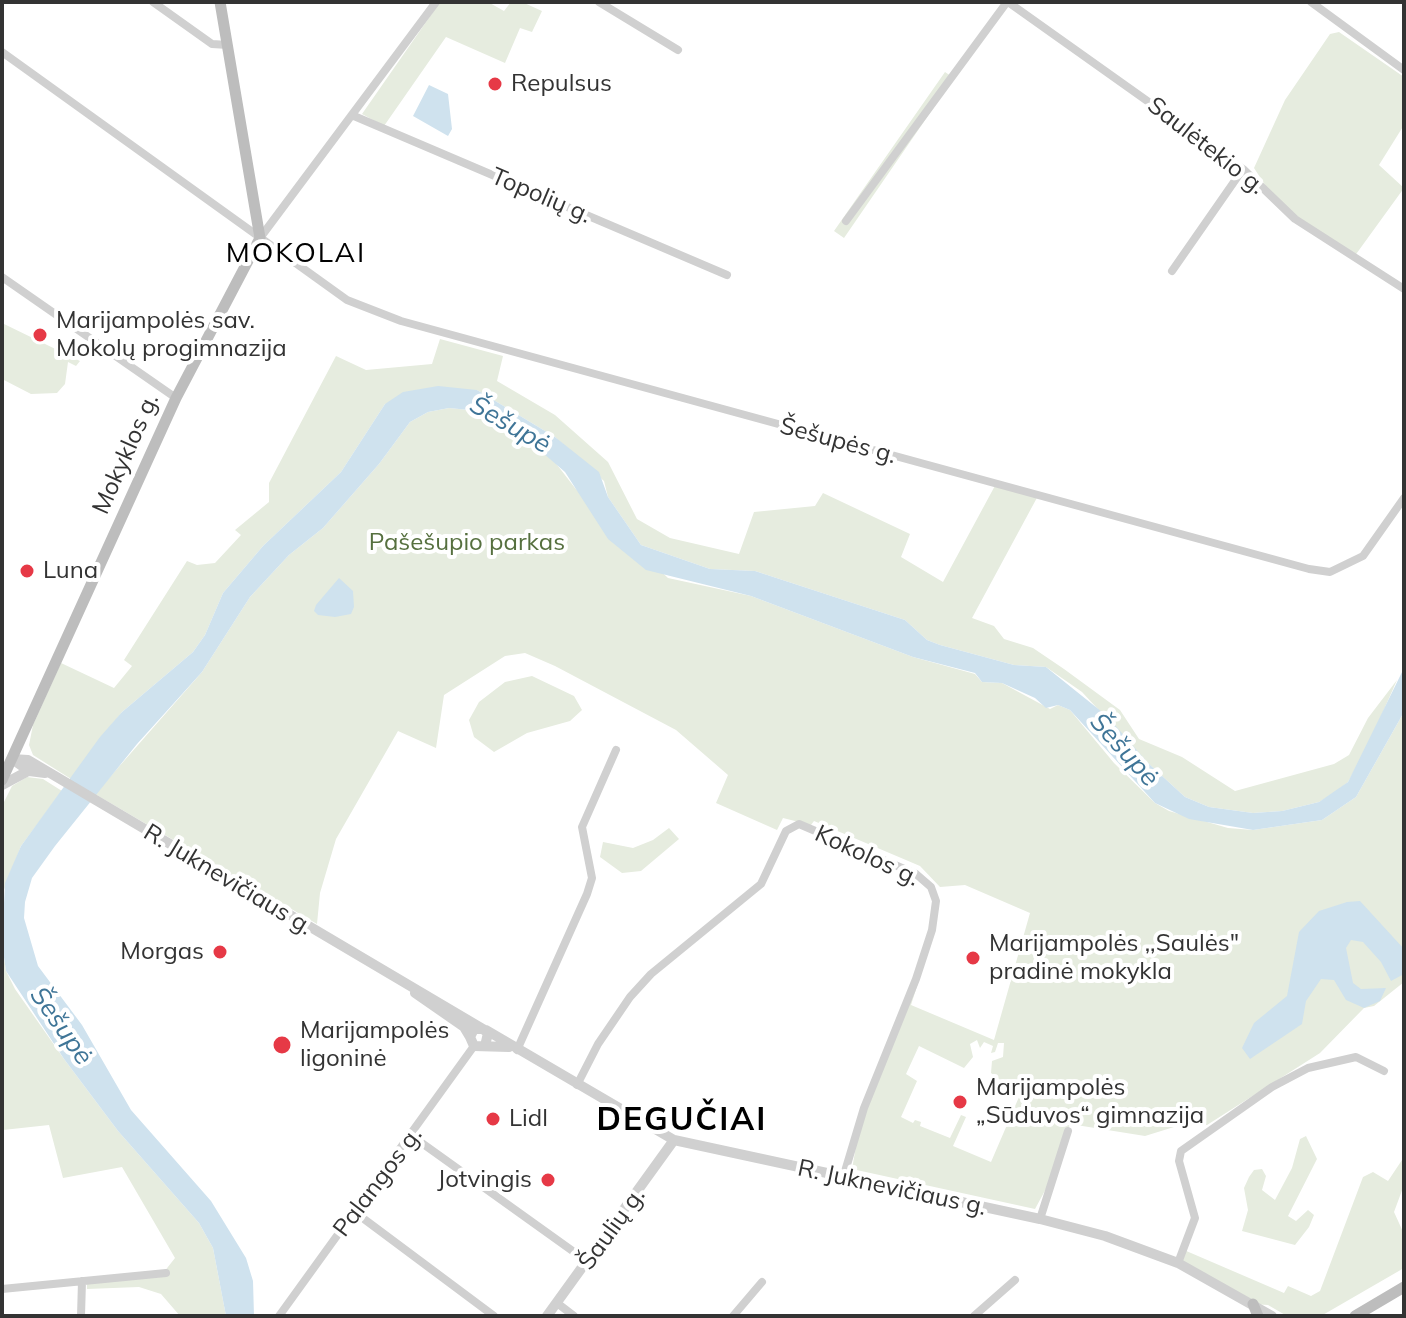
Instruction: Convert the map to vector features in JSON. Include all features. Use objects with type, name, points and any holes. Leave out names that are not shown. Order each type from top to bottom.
[{"type":"main road","points":[[220,2],[260,238]]},
{"type":"main road","name":"Mokyklos g.","points":[[2,782],[176,398],[260,238]]},
{"type":"main road","points":[[1355,1316],[1404,1287]]},
{"type":"street","points":[[153,2],[212,44],[228,45]]},
{"type":"street","points":[[260,238],[354,116],[436,2]]},
{"type":"street","points":[[599,2],[678,50]]},
{"type":"street","points":[[846,221],[1008,2]]},
{"type":"street","name":"Saulėtekio g.","points":[[1008,2],[1243,169],[1295,219],[1404,289]]},
{"type":"street","points":[[1311,2],[1404,70]]},
{"type":"street","name":"Šešupės g.","points":[[2,52],[347,300],[401,321],[1309,569],[1330,572],[1363,556],[1404,498]]},
{"type":"street","name":"Topolių g.","points":[[354,116],[727,275]]},
{"type":"street","points":[[1172,271],[1243,169]]},
{"type":"street","points":[[2,277],[176,398]]},
{"type":"street","points":[[23,738],[29,765]]},
{"type":"street","points":[[515,1049],[587,894],[592,878],[582,827],[616,750]]},
{"type":"street","points":[[12,759],[29,765]]},
{"type":"street","points":[[2,782],[29,765]]},
{"type":"street","name":"R. Juknevičiaus g.","points":[[29,765],[674,1140],[1040,1219],[1117,1240],[1178,1263],[1255,1310],[1272,1316]]},
{"type":"street","name":"Kokolos g.","points":[[577,1085],[598,1044],[630,997],[651,974],[761,884],[786,831],[799,824],[916,874],[931,887],[936,901],[932,930],[916,979],[864,1108],[843,1178]]},
{"type":"street","name":"R. Juknevičiaus g.","points":[[408,986],[464,1027],[476,1043],[515,1049]]},
{"type":"street","points":[[474,1029],[485,1029],[489,1036],[476,1043],[474,1029]]},
{"type":"street","name":"Palangos g.","points":[[279,1316],[412,1136],[476,1043]]},
{"type":"street","points":[[1178,1263],[1195,1218],[1179,1161],[1181,1151],[1272,1087],[1308,1068],[1356,1057],[1384,1071]]},
{"type":"street","points":[[1040,1219],[1068,1131]]},
{"type":"street","points":[[412,1136],[588,1262]]},
{"type":"street","name":"Šaulių g.","points":[[547,1316],[674,1140]]},
{"type":"street","points":[[364,1219],[494,1316]]},
{"type":"street","points":[[2,1289],[166,1273]]},
{"type":"street","points":[[974,1316],[1015,1280]]},
{"type":"street","points":[[81,1316],[82,1281]]},
{"type":"street","points":[[733,1316],[762,1282]]},
{"type":"street","points":[[557,1303],[574,1316]]},
{"type":"green space","points":[[440,2],[488,2],[504,11],[511,2],[522,2],[542,11],[532,32],[520,28],[505,63],[446,37],[384,126],[362,114]]},
{"type":"green space","points":[[1339,32],[1404,77],[1404,125],[1379,165],[1404,188],[1354,257],[1282,211],[1254,168],[1285,100],[1330,34]]},
{"type":"green space","points":[[945,72],[954,78],[844,238],[834,231]]},
{"type":"green space","points":[[2,323],[80,361],[76,366],[68,362],[65,384],[57,393],[31,394],[2,379]]},
{"type":"green space","points":[[440,339],[503,356],[497,381],[555,415],[608,462],[637,519],[670,538],[739,554],[754,512],[815,506],[823,493],[910,534],[901,557],[943,582],[997,482],[1039,494],[972,618],[994,626],[1004,639],[1033,648],[1064,669],[1120,710],[1139,739],[1182,757],[1235,791],[1334,764],[1349,755],[1368,718],[1397,680],[1367,748],[1348,782],[1333,794],[1319,802],[1282,811],[1253,813],[1209,807],[1185,797],[1148,763],[1082,692],[1046,667],[1014,665],[940,645],[927,640],[905,620],[755,571],[710,569],[641,545],[608,497],[604,481],[555,437],[477,390],[385,404],[341,472],[263,546],[223,593],[205,635],[193,652],[122,712],[71,779],[33,755],[29,745],[33,725],[61,663],[114,688],[132,666],[124,660],[187,561],[197,565],[215,563],[241,535],[235,530],[269,502],[269,483],[336,356],[366,370],[432,364]]},
{"type":"green space","name":"Pašešupio parkas","points":[[449,408],[469,410],[496,420],[551,457],[575,488],[668,578],[751,596],[913,657],[975,674],[982,682],[1002,683],[1050,709],[1058,705],[1070,710],[1114,763],[1155,803],[1169,811],[1228,828],[1253,830],[1322,820],[1356,797],[1404,712],[1404,982],[1374,1006],[1364,1008],[1320,1053],[1207,1125],[1174,1127],[1145,1136],[1070,1124],[1055,1172],[1035,1209],[852,1169],[862,1112],[919,980],[911,1005],[994,1040],[1030,913],[965,885],[940,887],[920,866],[814,821],[811,825],[783,818],[777,830],[716,803],[728,775],[676,730],[555,666],[525,653],[505,656],[444,695],[436,748],[398,731],[336,839],[320,893],[317,924],[95,794],[202,672],[250,597],[289,555],[323,528],[379,464],[410,422],[428,412]],"holes":[[[977,1040],[980,1048],[984,1042],[993,1046],[991,1053],[995,1052],[998,1043],[1004,1043],[1003,1057],[992,1061],[991,1073],[1007,1085],[1007,1091],[1019,1097],[991,1162],[953,1146],[966,1117],[961,1115],[950,1138],[920,1126],[921,1122],[915,1120],[913,1123],[901,1117],[917,1081],[906,1074],[919,1046],[964,1068],[973,1057],[970,1044]]]},
{"type":"green space","points":[[532,676],[574,696],[582,710],[570,721],[527,733],[494,752],[474,737],[469,720],[479,702],[505,682]]},
{"type":"green space","points":[[27,777],[43,779],[62,791],[21,846],[2,895],[2,806],[12,786]]},
{"type":"green space","points":[[669,828],[679,839],[641,871],[622,873],[600,857],[603,842],[633,848],[653,840]]},
{"type":"green space","points":[[2,944],[6,971],[15,989],[64,1059],[118,1131],[199,1223],[213,1248],[226,1316],[180,1316],[161,1294],[139,1287],[87,1289],[87,1283],[160,1277],[175,1258],[122,1167],[63,1178],[49,1125],[3,1130]]},
{"type":"green space","points":[[1306,1136],[1317,1159],[1288,1216],[1296,1221],[1308,1210],[1314,1215],[1309,1227],[1295,1245],[1242,1231],[1248,1210],[1244,1188],[1249,1177],[1254,1170],[1262,1169],[1266,1176],[1262,1190],[1275,1200],[1292,1168],[1300,1139]]},
{"type":"green space","points":[[1404,1157],[1404,1185],[1394,1212],[1404,1234],[1404,1268],[1321,1316],[1287,1316],[1268,1305],[1253,1304],[1178,1263],[1184,1250],[1284,1293],[1288,1286],[1311,1296],[1320,1291],[1363,1177],[1373,1172],[1388,1181]]},
{"type":"water","points":[[429,85],[448,94],[452,129],[448,136],[413,116]]},
{"type":"water","name":"Šešupė","points":[[438,386],[477,390],[555,437],[599,472],[608,497],[641,545],[710,569],[755,571],[905,620],[927,640],[940,645],[1014,665],[1046,667],[1107,716],[1148,763],[1185,797],[1209,807],[1253,813],[1282,811],[1319,802],[1348,782],[1404,668],[1404,712],[1356,797],[1322,820],[1253,830],[1189,819],[1155,803],[1070,710],[1058,705],[1046,708],[1035,698],[1002,683],[982,682],[975,673],[913,657],[751,596],[646,570],[608,539],[565,472],[522,435],[469,410],[449,408],[428,412],[410,422],[379,464],[323,528],[289,555],[250,597],[202,672],[137,744],[55,846],[32,878],[25,902],[24,918],[38,966],[82,1025],[131,1110],[211,1201],[246,1258],[253,1281],[254,1316],[226,1316],[213,1248],[199,1223],[118,1131],[64,1059],[6,971],[2,944],[5,883],[21,846],[100,737],[122,712],[193,652],[205,635],[223,593],[263,546],[341,472],[385,404],[403,392]]},
{"type":"water","points":[[339,578],[353,591],[351,614],[335,617],[318,615],[314,611],[316,605]]},
{"type":"water","points":[[1360,901],[1404,949],[1404,974],[1391,981],[1381,962],[1363,942],[1351,940],[1346,948],[1353,983],[1361,989],[1386,988],[1380,1001],[1364,1008],[1346,1000],[1334,980],[1321,979],[1306,1001],[1302,1024],[1250,1059],[1242,1048],[1254,1023],[1287,996],[1299,932],[1319,911]]},
{"type":"place","name":"Repulsus","points":[[495,84]]},
{"type":"place","name":"Marijampolės sav. Mokolų progimnazija","points":[[40,335]]},
{"type":"place","name":"Luna","points":[[27,571]]},
{"type":"place","name":"Morgas","points":[[220,952]]},
{"type":"place","name":"Marijampolės ,,Saulės\" pradinė mokykla","points":[[973,958]]},
{"type":"place","name":"Marijampolės ligoninė","points":[[282,1045]]},
{"type":"place","name":"Marijampolės „Sūduvos“ gimnazija","points":[[960,1102]]},
{"type":"place","name":"Lidl","points":[[493,1119]]},
{"type":"place","name":"Jotvingis","points":[[548,1180]]},
{"type":"district","name":"MOKOLAI","points":[[296,254]]},
{"type":"district","name":"DEGUČIAI","points":[[682,1120]]}]
